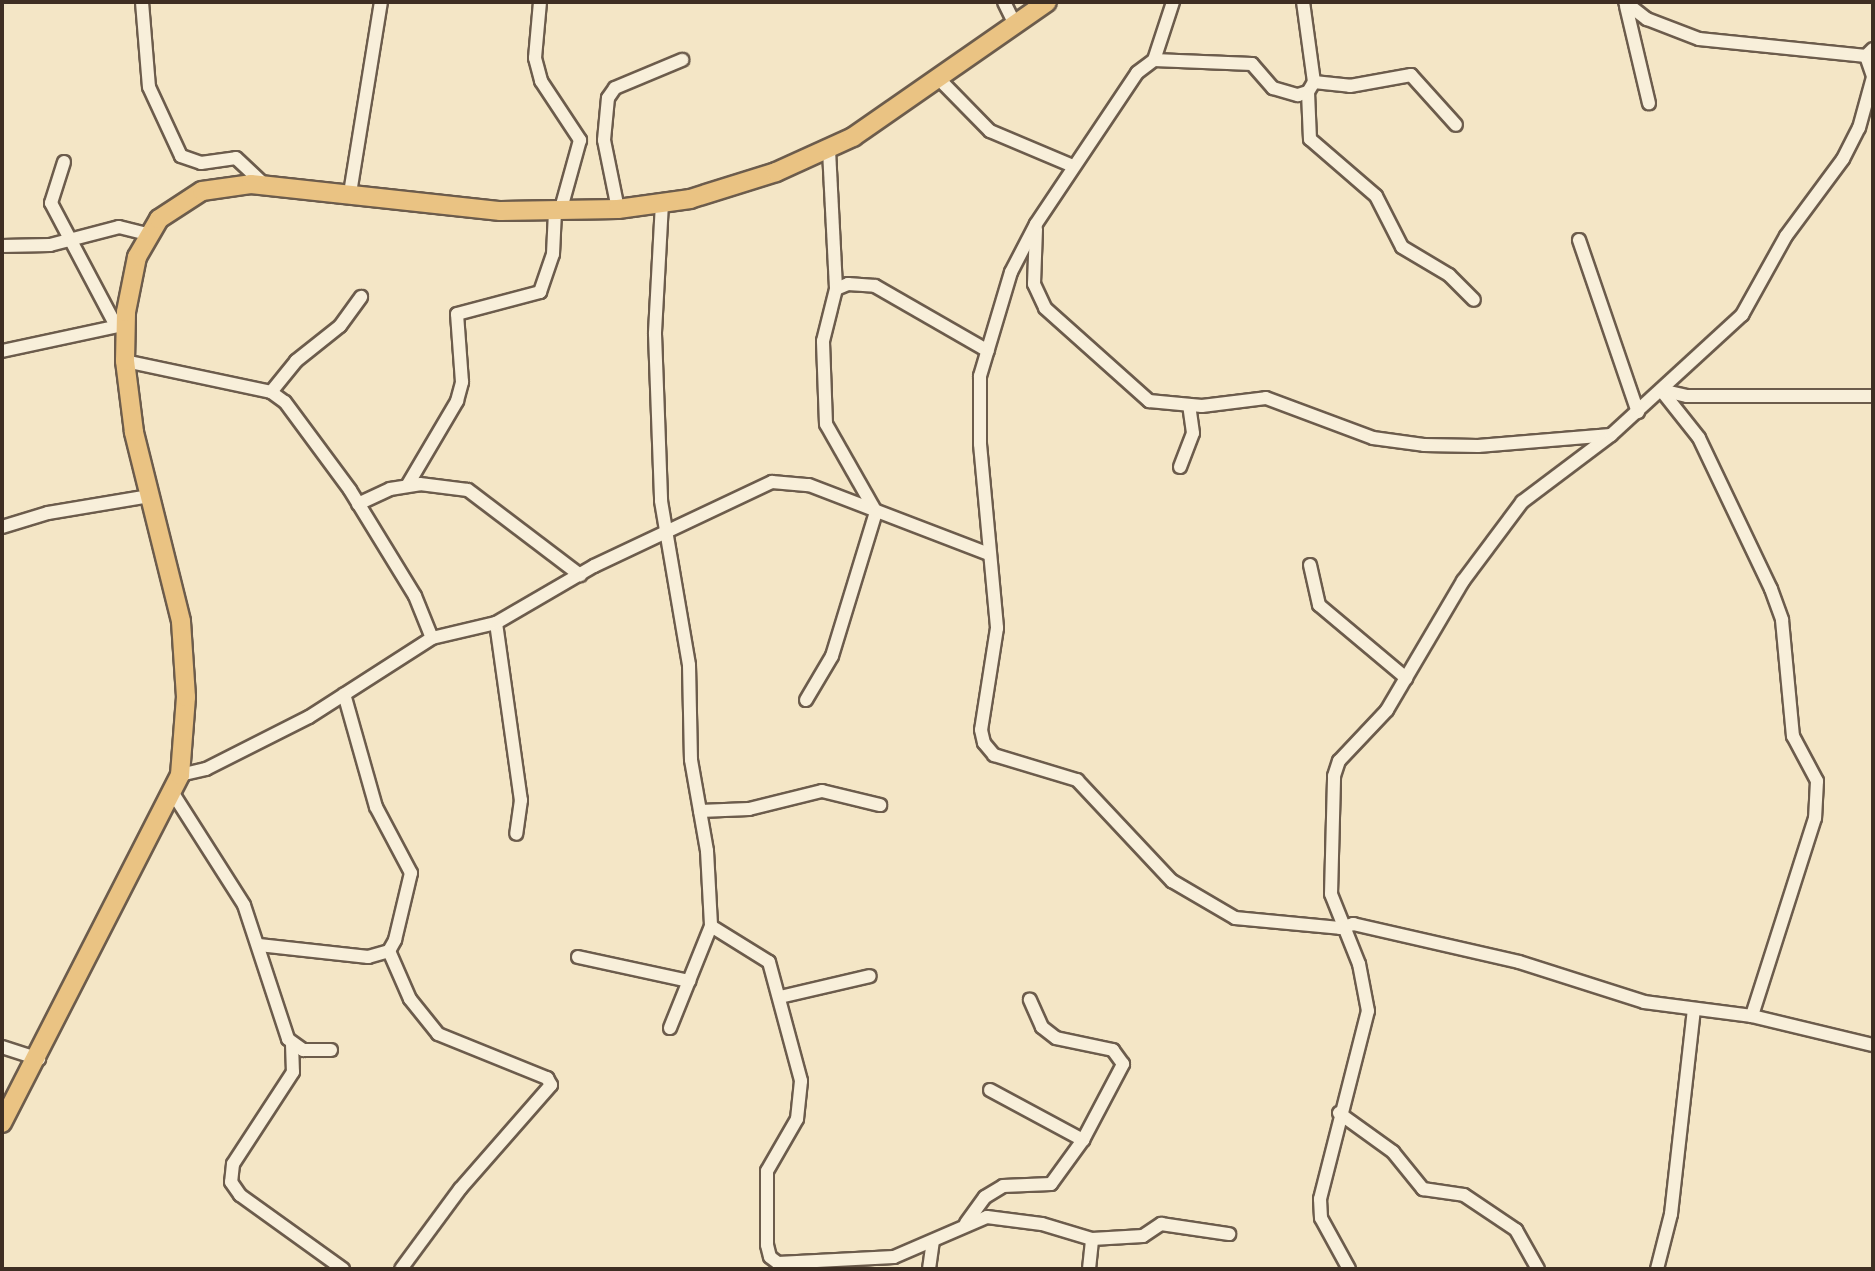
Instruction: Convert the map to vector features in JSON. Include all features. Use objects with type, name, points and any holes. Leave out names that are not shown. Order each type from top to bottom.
[{"type":"main road","points":[[2,1123],[39,1059],[174,795],[180,775],[186,697],[181,621],[150,496],[121,325],[147,234],[178,202],[202,191],[265,185],[350,193],[455,209],[558,212],[662,203],[731,187],[829,150],[939,79],[1047,2]]},
{"type":"street","points":[[142,2],[149,87],[181,156],[201,163],[236,158],[265,185]]},
{"type":"street","points":[[350,193],[381,2]]},
{"type":"street","points":[[407,486],[457,401],[462,382],[457,314],[540,292],[553,254],[558,212],[580,140],[541,81],[535,58],[540,2]]},
{"type":"street","points":[[1004,2],[1015,25]]},
{"type":"street","points":[[1173,2],[1154,60],[1137,73],[1073,166],[1036,224],[1011,272],[980,376],[980,444],[997,628],[981,730],[994,755],[1077,780],[1172,881],[1235,918],[1340,928],[1353,924],[1519,962],[1644,1002],[1752,1016],[1873,1045]]},
{"type":"street","points":[[1303,2],[1311,87],[1310,139],[1376,196],[1402,247],[1449,275],[1474,300]]},
{"type":"street","points":[[1349,1269],[1321,1218],[1323,1171],[1367,1033],[1368,1011],[1359,964],[1340,928],[1331,894],[1334,776],[1339,761],[1387,710],[1463,581],[1522,502],[1611,435],[1742,315],[1786,236],[1848,149],[1873,77],[1870,52],[1722,44],[1680,33],[1625,4]]},
{"type":"street","points":[[1625,4],[1649,103]]},
{"type":"street","points":[[618,209],[604,140],[608,98],[615,88],[682,60]]},
{"type":"street","points":[[1154,60],[1252,64],[1273,88],[1298,95],[1311,87],[1350,86],[1411,75],[1456,125]]},
{"type":"street","points":[[939,79],[990,131],[1073,166]]},
{"type":"street","points":[[806,700],[832,656],[876,512],[826,424],[823,341],[836,289],[829,150]]},
{"type":"street","points":[[2,351],[121,325],[49,196],[64,162]]},
{"type":"street","points":[[662,203],[655,334],[664,537],[689,665],[691,760],[700,811],[711,926],[670,1028]]},
{"type":"street","points":[[1036,224],[1034,284],[1045,308],[1149,401],[1189,405],[1266,398],[1361,434],[1424,445],[1478,446],[1611,435]]},
{"type":"street","points":[[2,246],[71,239],[119,227],[147,234]]},
{"type":"street","points":[[1579,240],[1638,412]]},
{"type":"street","points":[[836,289],[848,284],[875,286],[988,351]]},
{"type":"street","points":[[271,392],[296,361],[340,326],[361,297]]},
{"type":"street","points":[[125,361],[271,392],[308,432],[358,504],[415,596],[432,638]]},
{"type":"street","points":[[1661,390],[1687,396],[1873,396]]},
{"type":"street","points":[[1661,390],[1699,438],[1771,589],[1782,620],[1793,736],[1817,781],[1815,818],[1752,1016]]},
{"type":"street","points":[[1180,467],[1193,433],[1189,405]]},
{"type":"street","points":[[180,775],[253,747],[432,638],[496,623],[580,575],[664,537],[772,482],[794,480],[989,554]]},
{"type":"street","points":[[358,504],[407,486],[437,483],[468,490],[491,503],[507,524],[535,546],[580,575]]},
{"type":"street","points":[[2,527],[48,513],[150,496]]},
{"type":"street","points":[[1310,565],[1319,605],[1406,678]]},
{"type":"street","points":[[496,623],[521,800],[516,834]]},
{"type":"street","points":[[344,694],[376,807],[393,830],[411,873],[389,951],[410,999],[438,1034],[547,1078],[551,1085],[460,1189],[401,1269]]},
{"type":"street","points":[[700,811],[749,809],[822,791],[880,805]]},
{"type":"street","points":[[174,795],[244,905],[292,1044],[293,1072],[233,1164],[231,1182],[240,1195],[343,1269]]},
{"type":"street","points":[[711,926],[763,954],[780,997],[801,1081],[801,1105],[767,1171],[768,1263],[796,1266],[894,1257],[933,1242],[966,1223],[996,1189],[1051,1184],[1083,1140],[1121,1070],[1122,1058],[1113,1050],[1056,1038],[1042,1027],[1030,1000]]},
{"type":"street","points":[[259,945],[357,956],[389,951]]},
{"type":"street","points":[[578,957],[689,981]]},
{"type":"street","points":[[780,997],[870,976]]},
{"type":"street","points":[[1657,1269],[1671,1214],[1694,1009]]},
{"type":"street","points":[[292,1044],[331,1050]]},
{"type":"street","points":[[2,1047],[39,1059]]},
{"type":"street","points":[[990,1090],[1083,1140]]},
{"type":"street","points":[[1339,1113],[1393,1152],[1423,1189],[1464,1195],[1516,1230],[1538,1269]]},
{"type":"street","points":[[966,1223],[1008,1218],[1092,1239],[1143,1236],[1161,1224],[1229,1234]]},
{"type":"street","points":[[1089,1269],[1092,1239]]},
{"type":"street","points":[[929,1269],[933,1242]]}]
